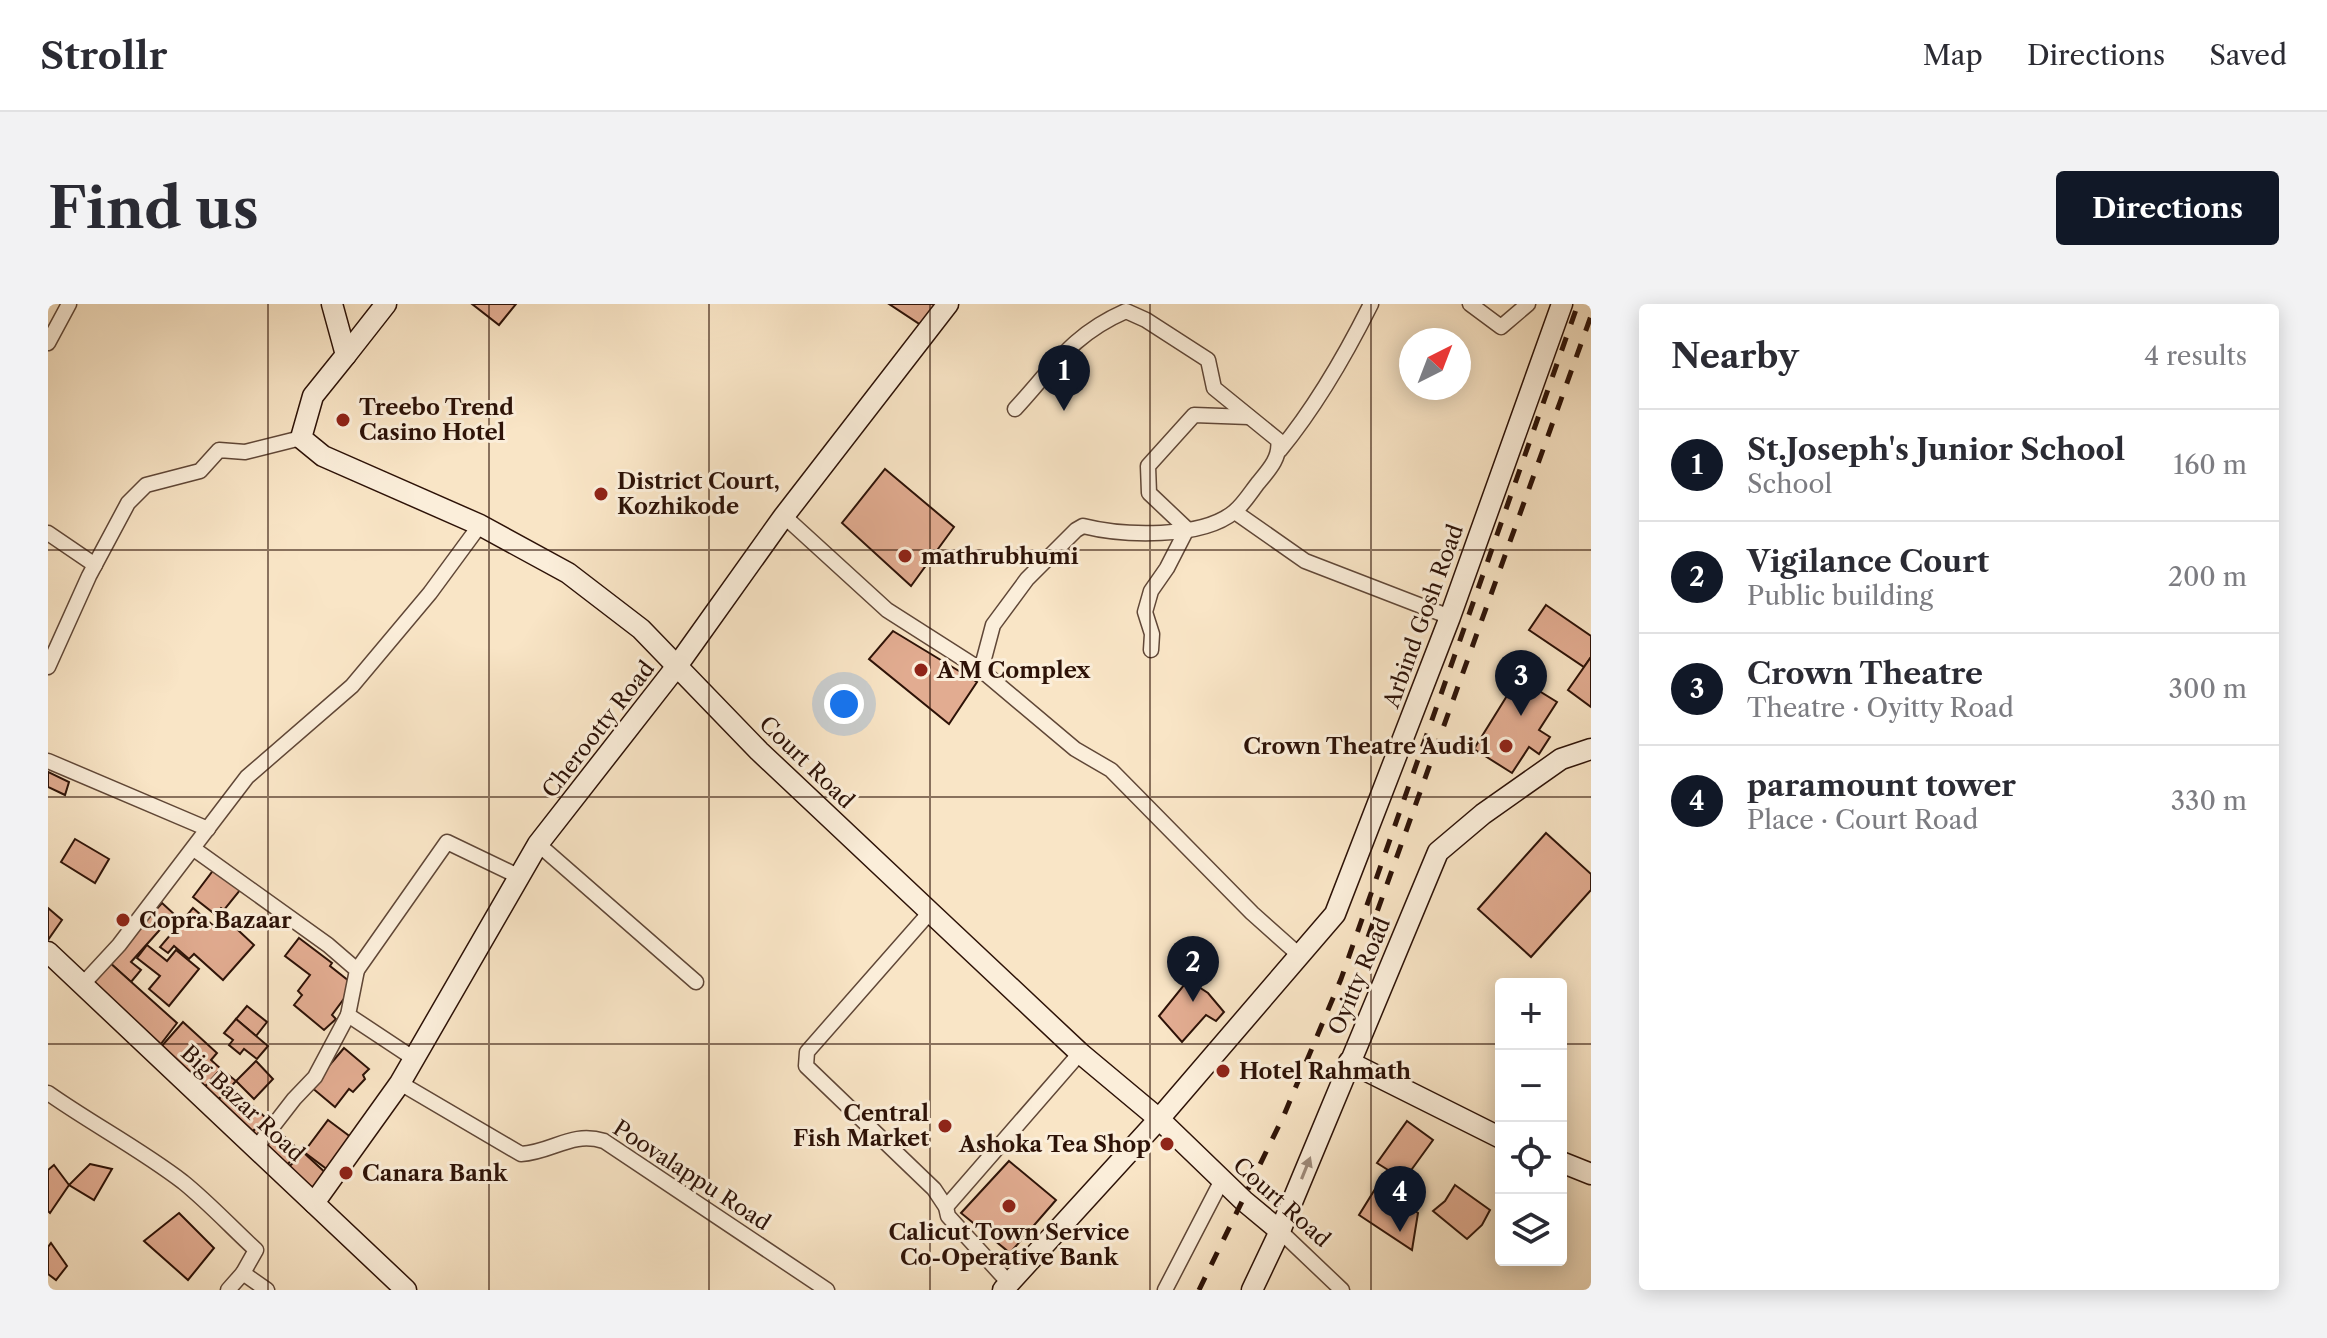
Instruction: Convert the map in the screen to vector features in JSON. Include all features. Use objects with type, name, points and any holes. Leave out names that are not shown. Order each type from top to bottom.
[{"type":"main road","points":[[332,304],[346,355]]},
{"type":"main road","points":[[301,438],[313,396],[386,304]]},
{"type":"main road","name":"Cherootty Road","points":[[314,1203],[400,1083],[538,844],[677,666],[784,516],[948,304]]},
{"type":"main road","name":"Arbind Gosh Road","points":[[1006,1286],[1159,1119],[1335,914],[1450,617],[1562,304]]},
{"type":"main road","name":"Court Road","points":[[301,438],[323,456],[480,525],[568,573],[641,629],[759,751],[1080,1053],[1159,1119],[1280,1231]]},
{"type":"main road","name":"Oyitty Road","points":[[1252,1290],[1280,1231],[1438,852],[1483,814],[1561,759],[1591,749]]},
{"type":"main road","name":"Big Bazar Road","points":[[48,952],[406,1290]]},
{"type":"main road","points":[[1349,1062],[1495,1135]]},
{"type":"main road","points":[[1567,1164],[1591,1174]]},
{"type":"street","points":[[48,343],[69,304]]},
{"type":"street","points":[[981,670],[993,625],[1027,579],[1076,530],[1083,526],[1143,532],[1205,528],[1235,512],[1308,416],[1371,304]]},
{"type":"street","points":[[1470,304],[1501,327],[1528,304]]},
{"type":"street","points":[[1015,409],[1055,360],[1081,336],[1101,322],[1126,311],[1146,320],[1208,360],[1214,388],[1278,440],[1280,450]]},
{"type":"street","points":[[1187,529],[1149,493],[1148,466],[1194,415],[1249,417]]},
{"type":"street","points":[[48,667],[95,565],[128,503],[146,485],[200,471],[219,450],[245,452],[301,438]]},
{"type":"street","points":[[1235,512],[1305,561],[1450,617]]},
{"type":"street","points":[[784,516],[887,610],[981,670],[1075,749],[1111,770],[1252,913],[1298,954]]},
{"type":"street","points":[[82,985],[119,945],[247,777],[352,686],[430,593],[480,525]]},
{"type":"street","points":[[1151,650],[1152,634],[1145,612],[1151,591],[1187,529]]},
{"type":"street","points":[[48,533],[95,565]]},
{"type":"street","points":[[48,761],[208,829]]},
{"type":"street","points":[[256,1148],[315,1077],[348,1015],[357,970],[447,842],[520,877]]},
{"type":"street","points":[[538,844],[696,982]]},
{"type":"street","points":[[194,849],[328,945],[357,970]]},
{"type":"street","points":[[930,912],[807,1052],[806,1066],[934,1189],[948,1216],[1006,1286]]},
{"type":"street","points":[[348,1015],[413,1058]]},
{"type":"street","points":[[946,1207],[1080,1053]]},
{"type":"street","name":"Poovalappu Road","points":[[400,1083],[521,1154],[545,1150],[578,1137],[604,1141],[827,1290]]},
{"type":"street","points":[[48,1093],[184,1183],[256,1250],[243,1273],[228,1290]]},
{"type":"street","points":[[1165,1290],[1222,1180]]},
{"type":"street","name":"Court Road","points":[[1280,1231],[1342,1290]]},
{"type":"street","points":[[243,1273],[267,1290]]},
{"type":"building","points":[[472,304],[516,304],[499,325]]},
{"type":"building","points":[[889,304],[939,304],[924,327]]},
{"type":"building","name":"mathrubhumi","points":[[885,469],[954,527],[911,586],[842,523]]},
{"type":"building","points":[[1546,605],[1591,636],[1591,657],[1584,667],[1529,630]]},
{"type":"building","name":"A M Complex","points":[[893,631],[977,682],[949,724],[869,659]]},
{"type":"building","points":[[1591,657],[1591,707],[1568,690]]},
{"type":"building","points":[[1518,678],[1557,702],[1539,730],[1550,737],[1539,754],[1529,747],[1512,773],[1474,749]]},
{"type":"building","points":[[48,772],[69,782],[65,795],[48,787]]},
{"type":"building","points":[[1546,833],[1591,874],[1591,890],[1531,957],[1478,909]]},
{"type":"building","points":[[75,839],[109,859],[95,883],[61,862]]},
{"type":"building","points":[[215,868],[241,889],[216,915],[193,897]]},
{"type":"building","points":[[162,903],[174,914],[131,962],[141,970],[131,982],[109,962]]},
{"type":"building","points":[[48,908],[62,920],[48,940]]},
{"type":"building","points":[[193,908],[215,927],[224,917],[254,945],[223,980],[194,954],[189,959],[174,946],[168,953],[160,947]]},
{"type":"building","points":[[299,938],[332,963],[330,966],[354,985],[332,1015],[336,1019],[324,1030],[294,1005],[302,995],[298,991],[310,975],[285,956]]},
{"type":"building","points":[[147,945],[167,961],[176,950],[199,969],[169,1006],[149,989],[160,976],[137,958]]},
{"type":"building","points":[[109,962],[177,1023],[157,1049],[89,984]]},
{"type":"building","points":[[1188,980],[1208,993],[1224,1012],[1216,1021],[1206,1015],[1182,1042],[1159,1016]]},
{"type":"building","points":[[247,1006],[267,1022],[256,1036],[236,1019]]},
{"type":"building","points":[[236,1019],[268,1046],[257,1059],[244,1049],[240,1054],[229,1045],[233,1040],[224,1033]]},
{"type":"building","points":[[183,1022],[217,1053],[211,1060],[221,1069],[204,1088],[160,1048]]},
{"type":"building","points":[[344,1048],[369,1069],[363,1075],[365,1079],[353,1092],[349,1089],[335,1107],[311,1087]]},
{"type":"building","points":[[256,1061],[273,1079],[254,1099],[236,1081]]},
{"type":"building","points":[[221,1069],[236,1081],[212,1107],[198,1094]]},
{"type":"building","points":[[231,1086],[266,1118],[252,1132],[217,1101]]},
{"type":"building","points":[[328,1120],[352,1138],[328,1170],[304,1152]]},
{"type":"building","points":[[264,1121],[270,1126],[258,1139],[252,1132]]},
{"type":"building","points":[[1407,1121],[1433,1140],[1404,1180],[1377,1163]]},
{"type":"building","points":[[275,1128],[300,1151],[287,1165],[262,1143]]},
{"type":"building","points":[[303,1152],[330,1177],[311,1191],[287,1169]]},
{"type":"building","name":"Calicut Town Service Co-Operative Bank","points":[[1009,1161],[1056,1200],[1010,1253],[961,1213]]},
{"type":"building","points":[[90,1164],[112,1169],[94,1200],[69,1185]]},
{"type":"building","points":[[54,1165],[69,1185],[50,1213],[48,1170]]},
{"type":"building","points":[[1455,1185],[1490,1210],[1482,1225],[1467,1239],[1433,1211],[1445,1201]]},
{"type":"building","points":[[1377,1186],[1418,1213],[1412,1250],[1359,1215]]},
{"type":"building","points":[[179,1213],[214,1248],[188,1280],[144,1241]]},
{"type":"building","points":[[51,1243],[67,1266],[56,1280],[48,1274],[48,1247]]},
{"type":"railway","points":[[1199,1290],[1284,1115],[1341,979],[1578,304]]},
{"type":"railway","points":[[1368,937],[1591,316]]},
{"type":"place","name":"St.Joseph's Junior School","points":[[1064,411]]},
{"type":"place","name":"Treebo Trend Casino Hotel","points":[[343,420]]},
{"type":"place","name":"District Court, Kozhikode","points":[[601,494]]},
{"type":"place","name":"mathrubhumi","points":[[905,556]]},
{"type":"place","name":"A M Complex","points":[[921,670]]},
{"type":"place","name":"Crown Theatre","points":[[1521,716]]},
{"type":"place","name":"Crown Theatre Audi 1","points":[[1506,746]]},
{"type":"place","name":"Copra Bazaar","points":[[123,920]]},
{"type":"place","name":"Vigilance Court","points":[[1193,1002]]},
{"type":"place","name":"Hotel Rahmath","points":[[1223,1071]]},
{"type":"place","name":"Central Fish Market","points":[[945,1126]]},
{"type":"place","name":"Ashoka Tea Shop","points":[[1167,1144]]},
{"type":"place","name":"Canara Bank","points":[[346,1173]]},
{"type":"place","name":"Calicut Town Service Co-Operative Bank","points":[[1009,1206]]},
{"type":"place","name":"paramount tower","points":[[1400,1232]]}]
